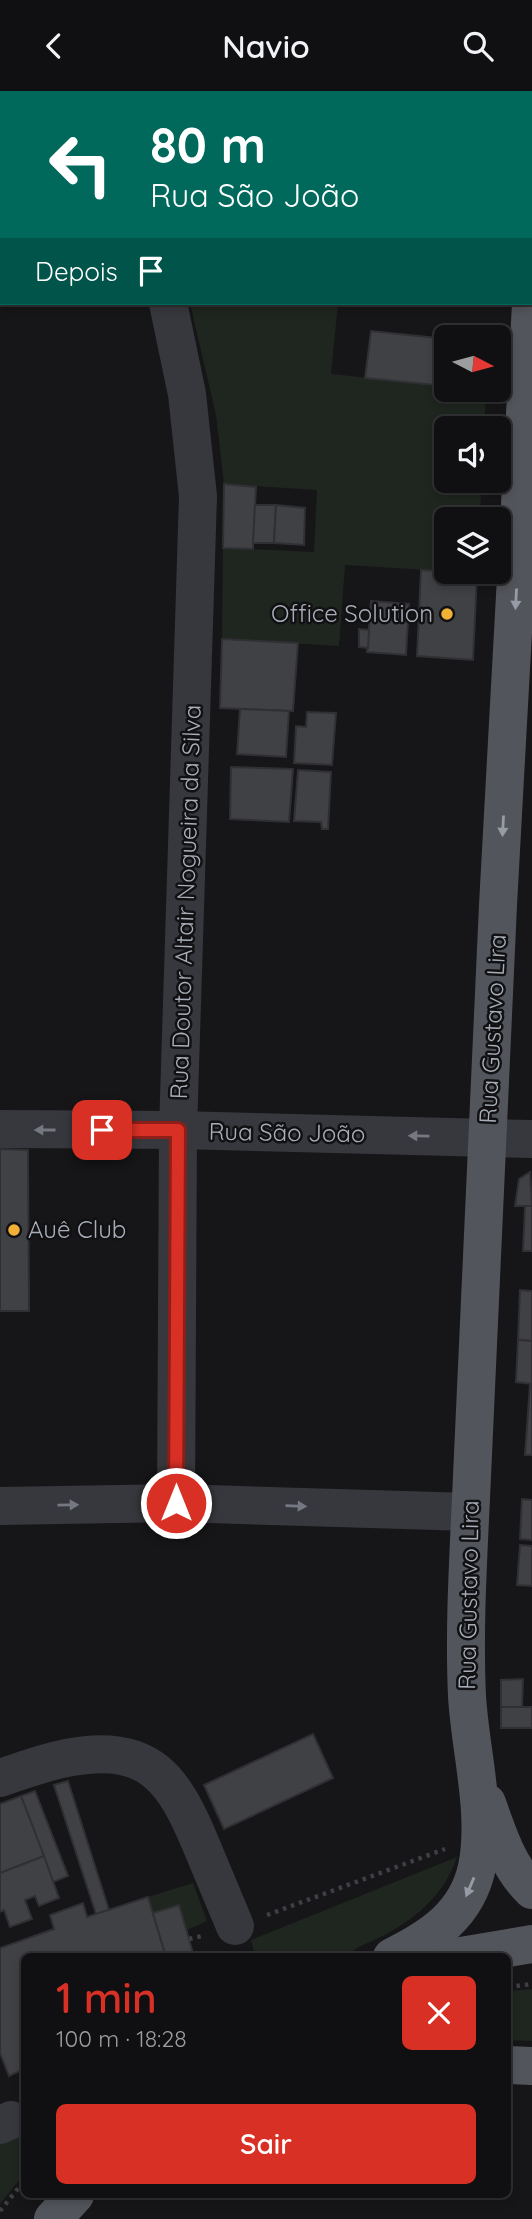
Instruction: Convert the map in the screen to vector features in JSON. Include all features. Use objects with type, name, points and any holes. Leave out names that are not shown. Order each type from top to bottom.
[{"type":"main road","name":"Rua Gustavo Lira","points":[[475,1772],[466,1672],[470,1512],[531,305]]},
{"type":"main road","points":[[475,1772],[501,1843],[517,1873],[532,1890]]},
{"type":"main road","points":[[399,1953],[441,1929],[454,1916],[472,1884],[477,1867],[480,1836],[475,1772]]},
{"type":"main road","points":[[479,1953],[532,1944]]},
{"type":"main road","points":[[511,1967],[532,1964]]},
{"type":"main road","points":[[511,2065],[532,2066]]},
{"type":"main road","points":[[28,2219],[46,2198]]},
{"type":"main road","points":[[53,2219],[72,2198]]},
{"type":"street","name":"Rua Doutor Altair Nogueira da Silva","points":[[168,305],[187,394],[198,496],[178,1130],[176,1503]]},
{"type":"street","name":"Rua São João","points":[[0,1129],[178,1130],[532,1139]]},
{"type":"street","points":[[0,1506],[176,1503],[470,1512]]},
{"type":"street","points":[[0,1778],[50,1761],[87,1756],[121,1757],[141,1762],[157,1772],[169,1783],[186,1809],[236,1926]]},
{"type":"path","points":[[236,1926],[452,1847]]},
{"type":"path","points":[[511,1987],[532,1984]]},
{"type":"path","points":[[0,2211],[21,2185]]},
{"type":"shaded area","points":[[190,305],[338,305],[331,374],[434,385],[434,403],[485,403],[485,416],[434,416],[434,493],[481,493],[480,507],[434,507],[434,570],[345,565],[339,646],[222,639],[223,548],[314,552],[317,490],[224,484],[216,415]]},
{"type":"shaded area","points":[[457,1857],[442,1887],[420,1912],[392,1931],[349,1953],[254,1953],[251,1940]]},
{"type":"shaded area","points":[[193,1883],[207,1921],[187,1930],[179,1905],[153,1913],[148,1897]]},
{"type":"shaded area","points":[[532,1989],[532,2041],[511,2040],[511,1991]]},
{"type":"shaded area","points":[[21,2126],[21,2178],[0,2204],[0,2136]]},
{"type":"building","points":[[371,331],[434,338],[434,385],[365,378]]},
{"type":"building","points":[[224,484],[256,487],[253,549],[223,548]]},
{"type":"building","points":[[255,505],[276,505],[274,543],[253,543]]},
{"type":"building","points":[[276,505],[305,508],[304,545],[274,543]]},
{"type":"building","name":"Office Solution","points":[[421,570],[434,571],[434,584],[476,584],[473,660],[417,656]]},
{"type":"building","points":[[371,601],[409,604],[406,655],[367,652]]},
{"type":"building","points":[[359,629],[369,630],[368,648],[359,647]]},
{"type":"building","points":[[222,639],[298,643],[293,711],[220,708]]},
{"type":"building","points":[[240,709],[289,711],[286,757],[237,754]]},
{"type":"building","points":[[307,712],[336,713],[332,765],[294,763],[296,726],[306,727]]},
{"type":"building","points":[[231,767],[293,769],[289,822],[230,819]]},
{"type":"building","points":[[298,770],[331,772],[328,829],[322,829],[321,822],[294,821]]},
{"type":"building","name":"Auê Club","points":[[0,1149],[28,1150],[29,1311],[0,1311]]},
{"type":"building","points":[[530,1172],[532,1206],[515,1206],[519,1179]]},
{"type":"building","points":[[525,1206],[532,1206],[532,1251],[523,1251]]},
{"type":"building","points":[[520,1290],[532,1291],[532,1341],[518,1340]]},
{"type":"building","points":[[518,1340],[532,1341],[532,1384],[516,1382]]},
{"type":"building","points":[[530,1384],[532,1455],[525,1455]]},
{"type":"building","points":[[522,1499],[532,1500],[532,1540],[520,1539]]},
{"type":"building","points":[[520,1545],[532,1546],[532,1586],[517,1585]]},
{"type":"building","points":[[523,1679],[522,1707],[501,1707],[501,1680]]},
{"type":"building","points":[[501,1707],[532,1707],[532,1728],[501,1728]]},
{"type":"building","points":[[313,1734],[333,1778],[224,1829],[204,1785]]},
{"type":"building","points":[[68,1781],[109,1910],[96,1914],[54,1785]]},
{"type":"building","points":[[35,1791],[68,1876],[53,1882],[21,1796]]},
{"type":"building","points":[[21,1796],[44,1856],[0,1873],[0,1804]]},
{"type":"building","points":[[44,1856],[59,1898],[39,1906],[35,1896],[25,1900],[32,1919],[10,1927],[4,1910],[0,1912],[0,1873]]},
{"type":"building","points":[[148,1897],[165,1953],[21,1953],[21,2070],[9,2076],[0,2053],[0,1948],[54,1929],[50,1915],[83,1903],[87,1917]]},
{"type":"building","points":[[179,1905],[193,1953],[165,1953],[153,1913]]},
{"type":"place","name":"Office Solution","points":[[447,614]]},
{"type":"place","name":"Auê Club","points":[[14,1230]]},
{"type":"route","points":[[102,1130],[178,1130],[176,1503]]}]
